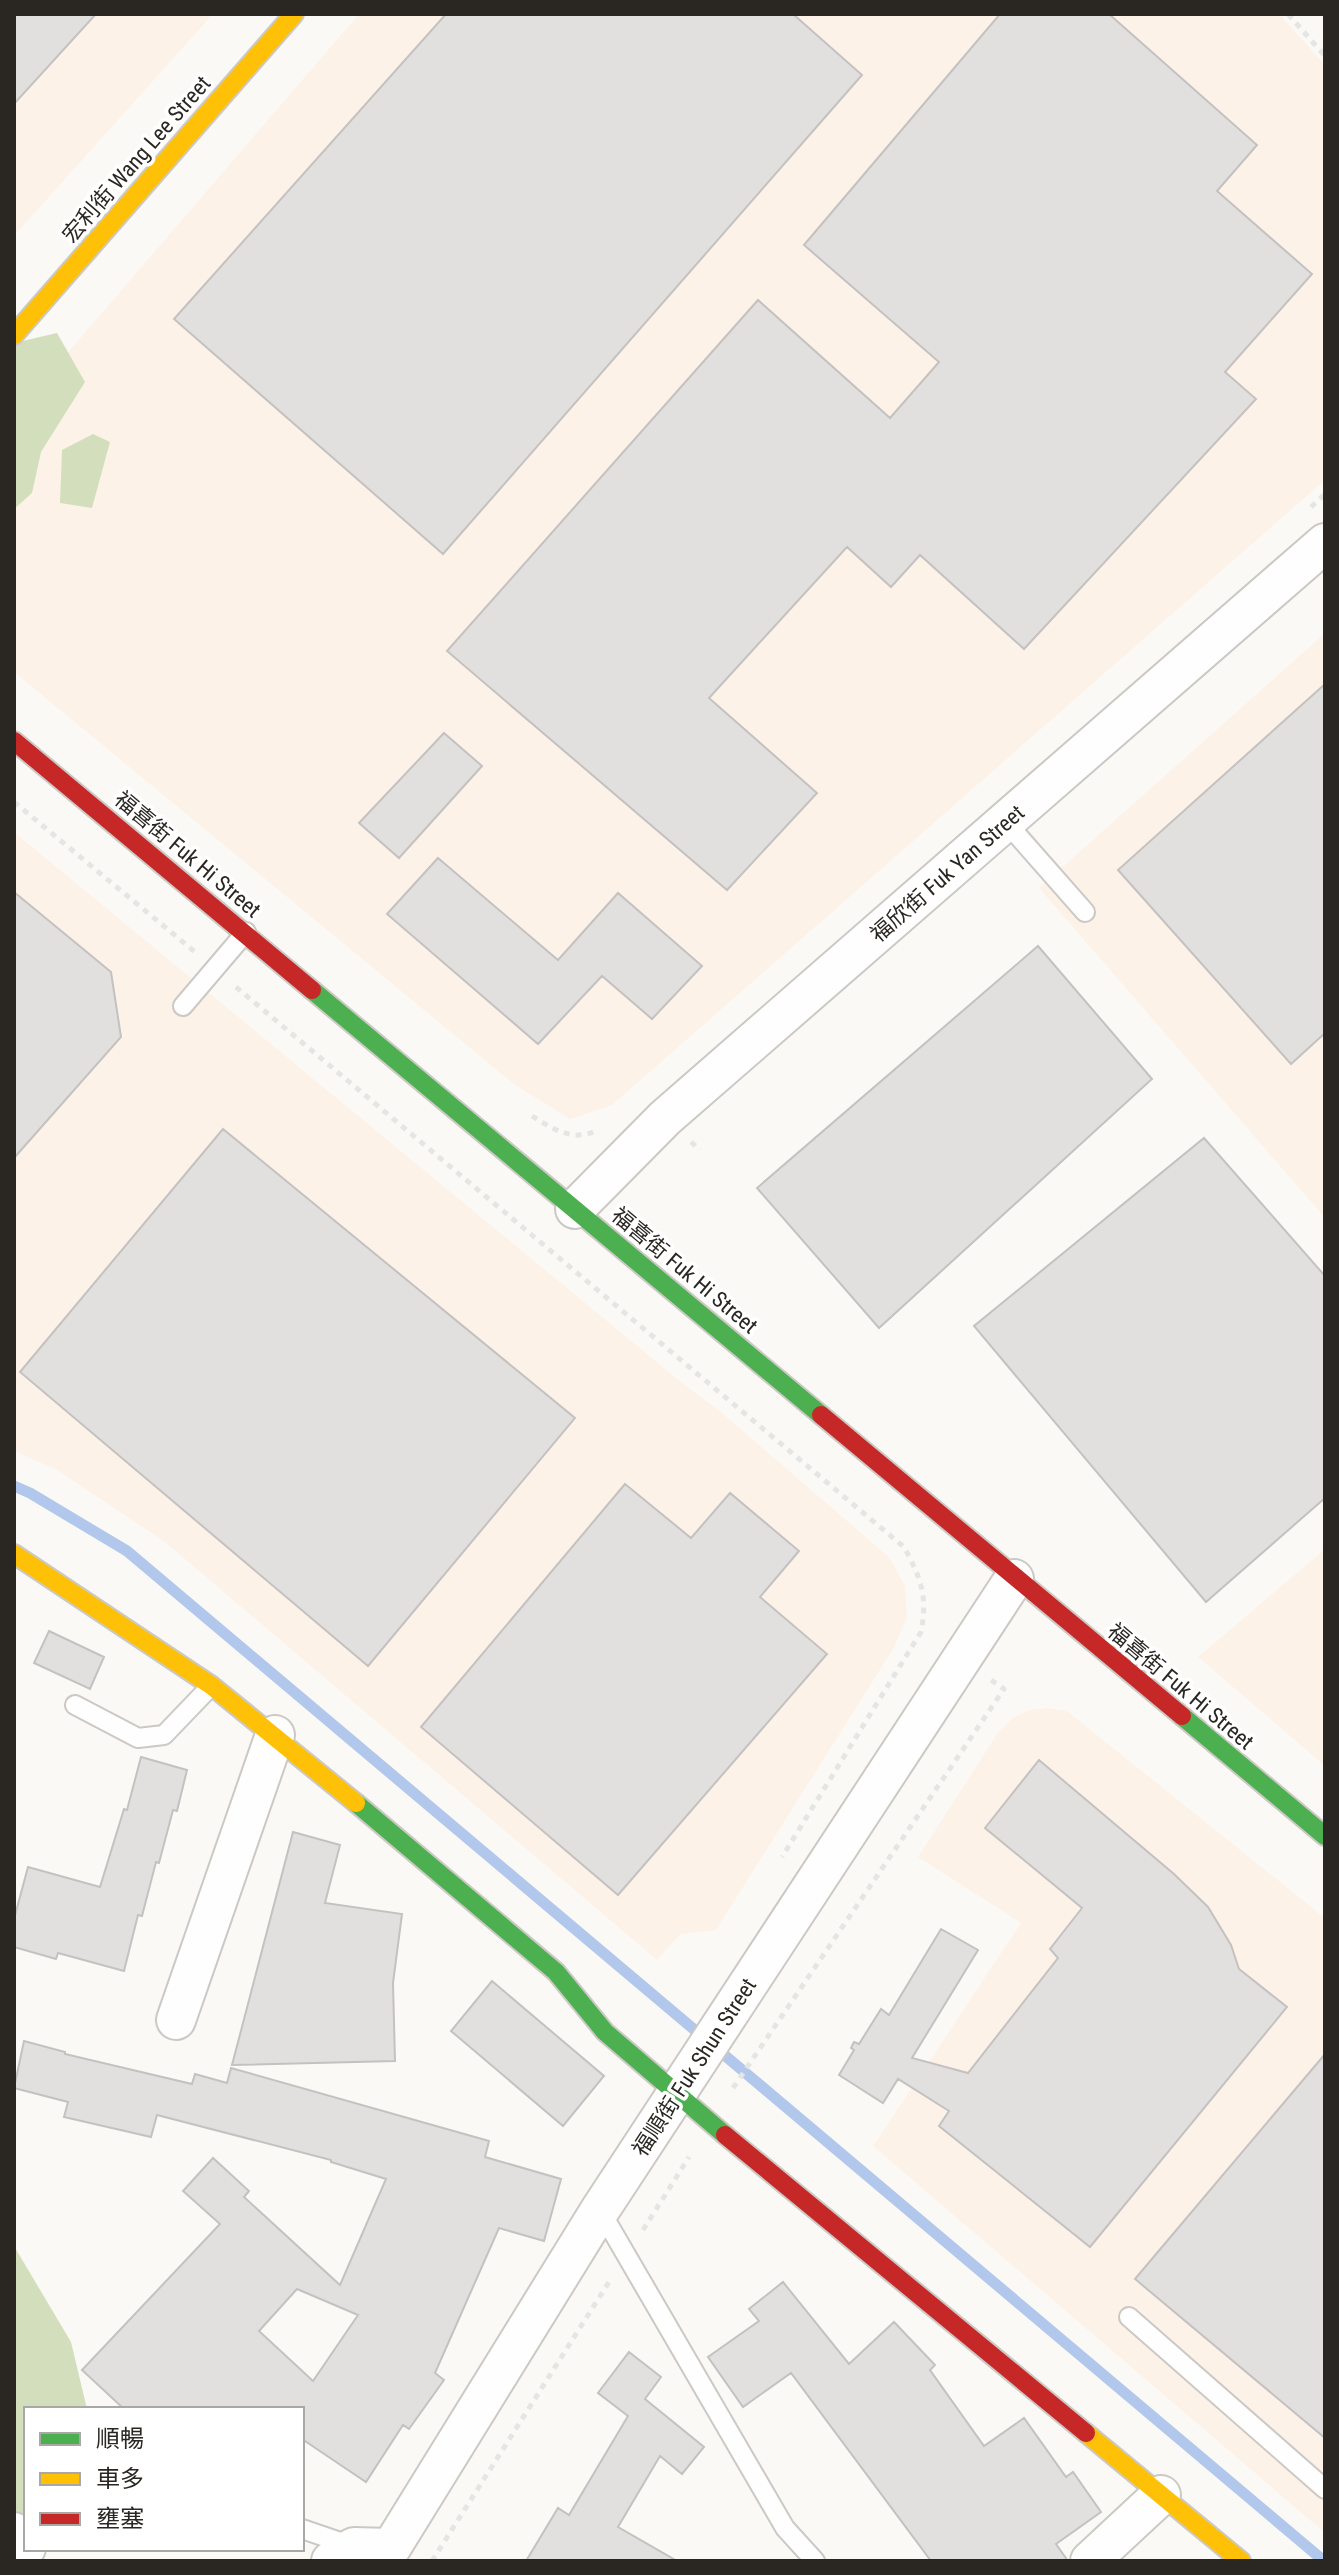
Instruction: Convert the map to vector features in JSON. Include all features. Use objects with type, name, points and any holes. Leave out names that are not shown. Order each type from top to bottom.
[{"type":"street","name":"宏利街 Wang Lee Street","points":[[14,335],[294,14]]},
{"type":"street","name":"福欣街 Fuk Yan Street","points":[[575,1209],[665,1118],[1325,543]]},
{"type":"street","name":"福喜街 Fuk Hi Street","points":[[14,741],[1325,1836]]},
{"type":"street","points":[[14,1554],[212,1686],[275,1735],[556,1972],[605,2032],[684,2085],[710,2123],[1241,2561]]},
{"type":"street","name":"福順街 Fuk Shun Street","points":[[365,2554],[684,2085],[1014,1579]]},
{"type":"street","points":[[176,2020],[275,1735]]},
{"type":"street","points":[[1090,2561],[1161,2495]]},
{"type":"lane","points":[[1005,821],[1085,912]]},
{"type":"lane","points":[[183,1006],[246,932]]},
{"type":"lane","points":[[75,1705],[138,1738],[164,1735],[212,1686]]},
{"type":"lane","points":[[600,2210],[785,2528],[815,2561]]},
{"type":"lane","points":[[1129,2317],[1325,2489]]},
{"type":"lane","points":[[304,2530],[365,2554]]},
{"type":"path","points":[[1288,14],[1325,56]]},
{"type":"path","points":[[14,802],[904,1547],[920,1576],[924,1614],[921,1632],[774,1869]]},
{"type":"path","points":[[432,2561],[726,2098],[1004,1689]]},
{"type":"shaded area","points":[[14,14],[213,14],[14,236]]},
{"type":"shaded area","points":[[359,14],[1279,14],[1325,65],[1325,480],[612,1105],[570,1119],[515,1085],[14,672],[14,415]]},
{"type":"shaded area","points":[[1325,633],[1325,1218],[1039,888]]},
{"type":"shaded area","points":[[14,832],[721,1412],[890,1558],[905,1586],[907,1618],[893,1649],[716,1930],[681,1934],[657,1960],[166,1543],[55,1469],[14,1451]]},
{"type":"shaded area","points":[[1325,1549],[1325,1766],[1198,1657]]},
{"type":"shaded area","points":[[1048,1708],[1067,1711],[1325,1918],[1325,2533],[873,2146],[1021,1923],[918,1857],[999,1731],[1014,1717],[1029,1710]]},
{"type":"green space","points":[[57,333],[85,382],[41,452],[32,493],[14,509],[14,343]]},
{"type":"green space","points":[[93,434],[110,442],[92,508],[60,503],[62,450]]},
{"type":"green space","points":[[14,2246],[71,2342],[87,2407],[24,2407],[24,2520],[14,2512]]},
{"type":"building","points":[[14,14],[96,14],[14,104]]},
{"type":"building","points":[[446,14],[793,14],[862,75],[443,554],[174,319]]},
{"type":"building","points":[[1000,14],[1109,14],[1257,145],[1217,191],[1312,274],[1225,372],[1256,399],[1024,649],[920,555],[891,587],[847,547],[709,698],[817,793],[727,890],[447,651],[758,300],[890,418],[939,362],[804,245]]},
{"type":"building","points":[[1325,684],[1325,1033],[1291,1064],[1118,870]]},
{"type":"building","points":[[444,733],[482,766],[399,858],[359,823]]},
{"type":"building","points":[[438,858],[558,960],[618,893],[702,966],[652,1019],[602,976],[538,1044],[387,914]]},
{"type":"building","points":[[14,892],[111,972],[121,1037],[14,1158]]},
{"type":"building","points":[[1038,946],[1152,1079],[879,1328],[757,1188]]},
{"type":"building","points":[[223,1129],[575,1418],[368,1666],[20,1372]]},
{"type":"building","points":[[1204,1138],[1325,1276],[1325,1498],[1206,1602],[974,1326]]},
{"type":"building","points":[[625,1484],[691,1538],[730,1493],[799,1551],[760,1597],[827,1654],[618,1895],[421,1727]]},
{"type":"building","points":[[49,1631],[104,1657],[90,1689],[34,1663]]},
{"type":"building","points":[[141,1757],[187,1770],[177,1811],[173,1810],[159,1863],[156,1862],[142,1916],[138,1915],[124,1971],[58,1953],[56,1959],[14,1947],[14,1919],[28,1867],[100,1887],[124,1809],[127,1810]]},
{"type":"building","points":[[1039,1760],[1174,1874],[1208,1907],[1231,1945],[1239,1969],[1287,2007],[1090,2247],[939,2126],[949,2111],[898,2079],[883,2103],[839,2075],[854,2050],[851,2048],[854,2042],[859,2044],[881,2009],[889,2015],[941,1929],[978,1950],[912,2058],[968,2073],[1058,1958],[1050,1949],[1082,1908],[985,1828]]},
{"type":"building","points":[[293,1832],[340,1845],[325,1903],[402,1914],[393,1983],[395,2061],[232,2065]]},
{"type":"building","points":[[492,1981],[604,2076],[563,2126],[451,2031]]},
{"type":"building","points":[[24,2041],[65,2054],[192,2084],[195,2074],[227,2083],[231,2068],[489,2141],[485,2157],[561,2179],[544,2241],[499,2228],[435,2373],[444,2380],[409,2429],[403,2425],[366,2482],[304,2440],[304,2407],[122,2407],[82,2370],[220,2224],[183,2191],[213,2158],[249,2191],[244,2197],[340,2285],[386,2179],[331,2160],[157,2115],[151,2137],[64,2117],[68,2102],[14,2088]],"holes":[[[297,2289],[358,2315],[313,2381],[259,2331]]]},
{"type":"building","points":[[1325,2054],[1325,2438],[1135,2279]]},
{"type":"building","points":[[783,2282],[849,2364],[894,2322],[935,2365],[930,2370],[984,2446],[1024,2418],[1066,2477],[1073,2472],[1101,2512],[1056,2544],[1068,2561],[931,2561],[791,2373],[743,2407],[708,2357],[759,2321],[749,2309]]},
{"type":"building","points":[[629,2352],[661,2377],[645,2399],[704,2447],[682,2474],[660,2456],[618,2527],[677,2561],[526,2561],[558,2508],[569,2515],[628,2416],[598,2393]]},
{"type":"waterway","points":[[14,1486],[127,1551],[1324,2561]]},
{"type":"traffic: fast","points":[[312,990],[821,1415]]},
{"type":"traffic: fast","points":[[1182,1716],[1325,1836]]},
{"type":"traffic: fast","points":[[356,1803],[556,1972],[605,2032],[725,2135]]},
{"type":"traffic: slow","points":[[14,335],[294,14]]},
{"type":"traffic: slow","points":[[14,1554],[212,1686],[356,1803]]},
{"type":"traffic: slow","points":[[1086,2433],[1241,2561]]},
{"type":"traffic: jam","points":[[14,741],[312,990]]},
{"type":"traffic: jam","points":[[821,1415],[1182,1716]]},
{"type":"traffic: jam","points":[[725,2135],[1086,2433]]}]
